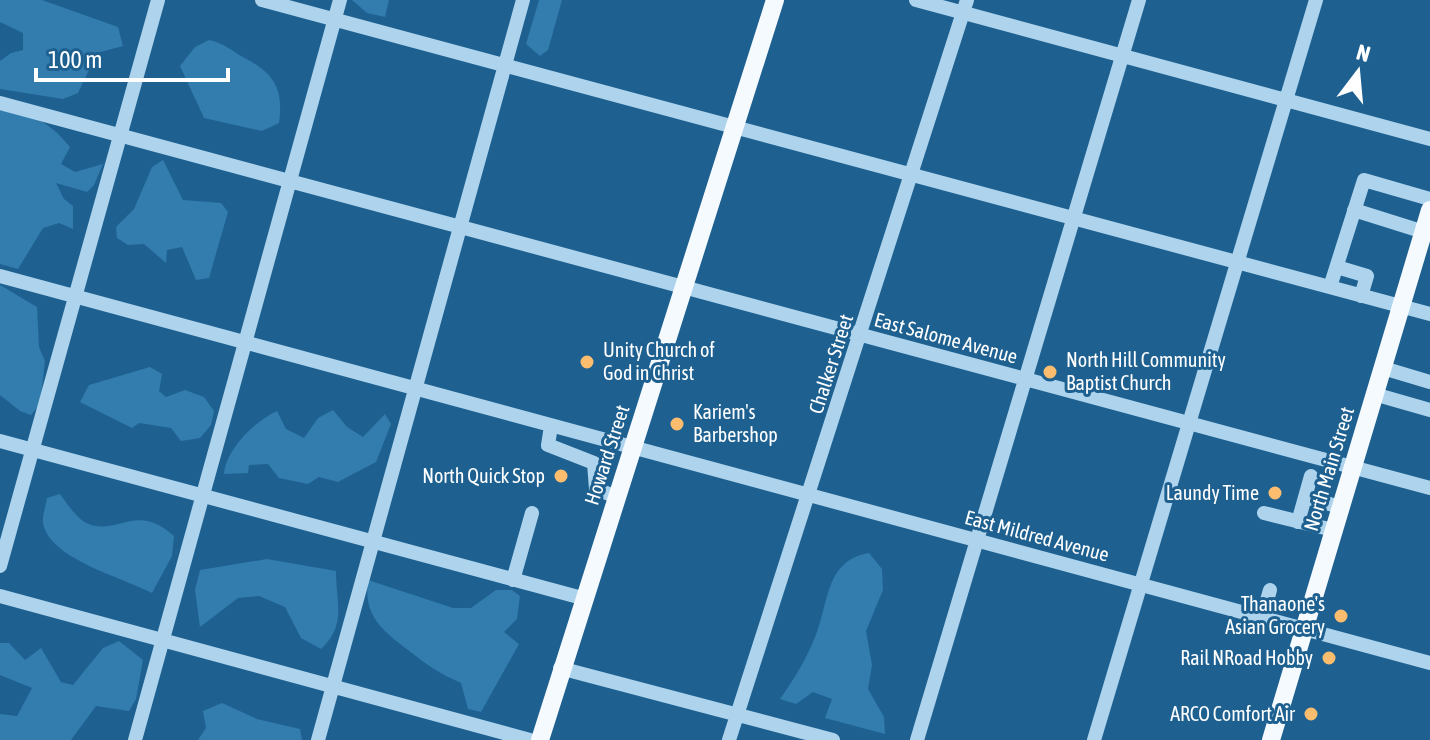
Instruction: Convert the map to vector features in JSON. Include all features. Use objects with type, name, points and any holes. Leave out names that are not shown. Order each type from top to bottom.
[{"type":"main road","name":"Howard Street","points":[[540,740],[582,598],[775,0]]},
{"type":"main road","name":"North Main Street","points":[[1271,740],[1427,222]]},
{"type":"street","points":[[0,566],[158,0]]},
{"type":"street","points":[[262,0],[1430,314]]},
{"type":"street","points":[[135,740],[340,0]]},
{"type":"street","points":[[318,740],[523,0]]},
{"type":"street","points":[[916,0],[965,6],[1122,56],[1430,139]]},
{"type":"street","points":[[917,740],[1139,0]]},
{"type":"street","points":[[1094,740],[1316,0]]},
{"type":"street","name":"Chalker Street","points":[[729,740],[862,336],[965,6]]},
{"type":"street","name":"East Salome Avenue","points":[[0,103],[1189,425],[1429,484]]},
{"type":"street","points":[[1330,287],[1364,180],[1430,199]]},
{"type":"street","points":[[1354,210],[1427,222]]},
{"type":"street","points":[[1337,267],[1367,276],[1361,296]]},
{"type":"street","name":"East Mildred Avenue","points":[[0,276],[1430,663]]},
{"type":"street","points":[[1383,368],[1430,382]]},
{"type":"street","points":[[1374,394],[1430,410]]},
{"type":"street","points":[[551,426],[548,445],[594,463],[596,489],[617,497]]},
{"type":"street","points":[[0,441],[582,598]]},
{"type":"street","points":[[1298,522],[1311,476]]},
{"type":"street","points":[[1305,497],[1340,507]]},
{"type":"street","points":[[513,580],[532,513]]},
{"type":"street","points":[[1264,513],[1333,530]]},
{"type":"street","points":[[1262,618],[1270,590]]},
{"type":"street","points":[[0,596],[530,740]]},
{"type":"street","points":[[560,668],[833,740]]},
{"type":"shaded area","points":[[0,0],[42,0],[118,27],[123,46],[97,53],[78,93],[63,99],[0,89],[0,61],[11,53],[23,50],[23,33],[0,22]]},
{"type":"shaded area","points":[[352,0],[389,0],[385,17],[367,13]]},
{"type":"shaded area","points":[[539,0],[562,0],[548,50],[540,56],[526,44]]},
{"type":"shaded area","points":[[209,40],[227,47],[269,75],[280,100],[279,123],[262,131],[204,118],[180,66],[195,47]]},
{"type":"shaded area","points":[[0,109],[31,117],[55,131],[70,147],[61,164],[75,172],[103,164],[94,185],[87,192],[56,183],[64,199],[73,206],[73,229],[59,223],[43,228],[18,269],[0,264]]},
{"type":"shaded area","points":[[163,160],[183,200],[221,203],[228,212],[209,278],[196,280],[182,247],[167,250],[166,263],[144,244],[128,245],[117,238],[116,227],[134,209],[152,167]]},
{"type":"shaded area","points":[[0,285],[37,307],[39,347],[45,361],[40,404],[31,415],[20,411],[0,395]]},
{"type":"shaded area","points":[[150,367],[162,374],[159,391],[166,397],[185,390],[204,397],[214,411],[211,425],[200,438],[181,441],[171,428],[139,423],[132,428],[80,402],[89,385]]},
{"type":"shaded area","points":[[333,410],[347,427],[363,437],[385,414],[391,424],[376,462],[338,482],[319,477],[308,484],[279,478],[268,464],[249,465],[248,473],[224,474],[236,446],[268,416],[277,411],[286,429],[304,438],[318,418]]},
{"type":"shaded area","points":[[60,494],[78,516],[91,525],[150,521],[174,536],[172,556],[152,593],[89,566],[48,536],[43,523],[47,498]]},
{"type":"shaded area","points":[[869,553],[882,569],[883,590],[866,631],[872,665],[868,689],[884,717],[885,734],[825,718],[832,699],[813,692],[796,704],[780,699],[810,650],[837,572],[855,557]]},
{"type":"shaded area","points":[[267,559],[336,571],[337,622],[321,649],[301,638],[285,607],[259,596],[238,598],[200,627],[195,590],[200,570]]},
{"type":"shaded area","points":[[368,580],[453,608],[471,608],[496,590],[512,590],[520,596],[517,619],[504,632],[519,644],[481,712],[468,709],[461,683],[428,665],[376,621],[368,603]]},
{"type":"shaded area","points":[[119,641],[143,660],[136,699],[129,711],[96,706],[71,740],[0,740],[0,714],[17,716],[32,688],[0,675],[0,643],[9,643],[25,660],[41,648],[61,682],[73,685],[103,648]]},
{"type":"shaded area","points":[[222,703],[257,719],[300,729],[302,740],[198,740],[206,728],[203,711]]},
{"type":"place","name":"Unity Church of God in Christ","points":[[587,362]]},
{"type":"place","name":"North Hill Community Baptist Church","points":[[1050,372]]},
{"type":"place","name":"Kariem's Barbershop","points":[[677,424]]},
{"type":"place","name":"North Quick Stop","points":[[561,476]]},
{"type":"place","name":"Laundy Time","points":[[1275,493]]},
{"type":"place","name":"Thanaone's Asian Grocery","points":[[1341,616]]},
{"type":"place","name":"Rail NRoad Hobby","points":[[1329,658]]},
{"type":"place","name":"ARCO Comfort Air","points":[[1311,714]]}]
